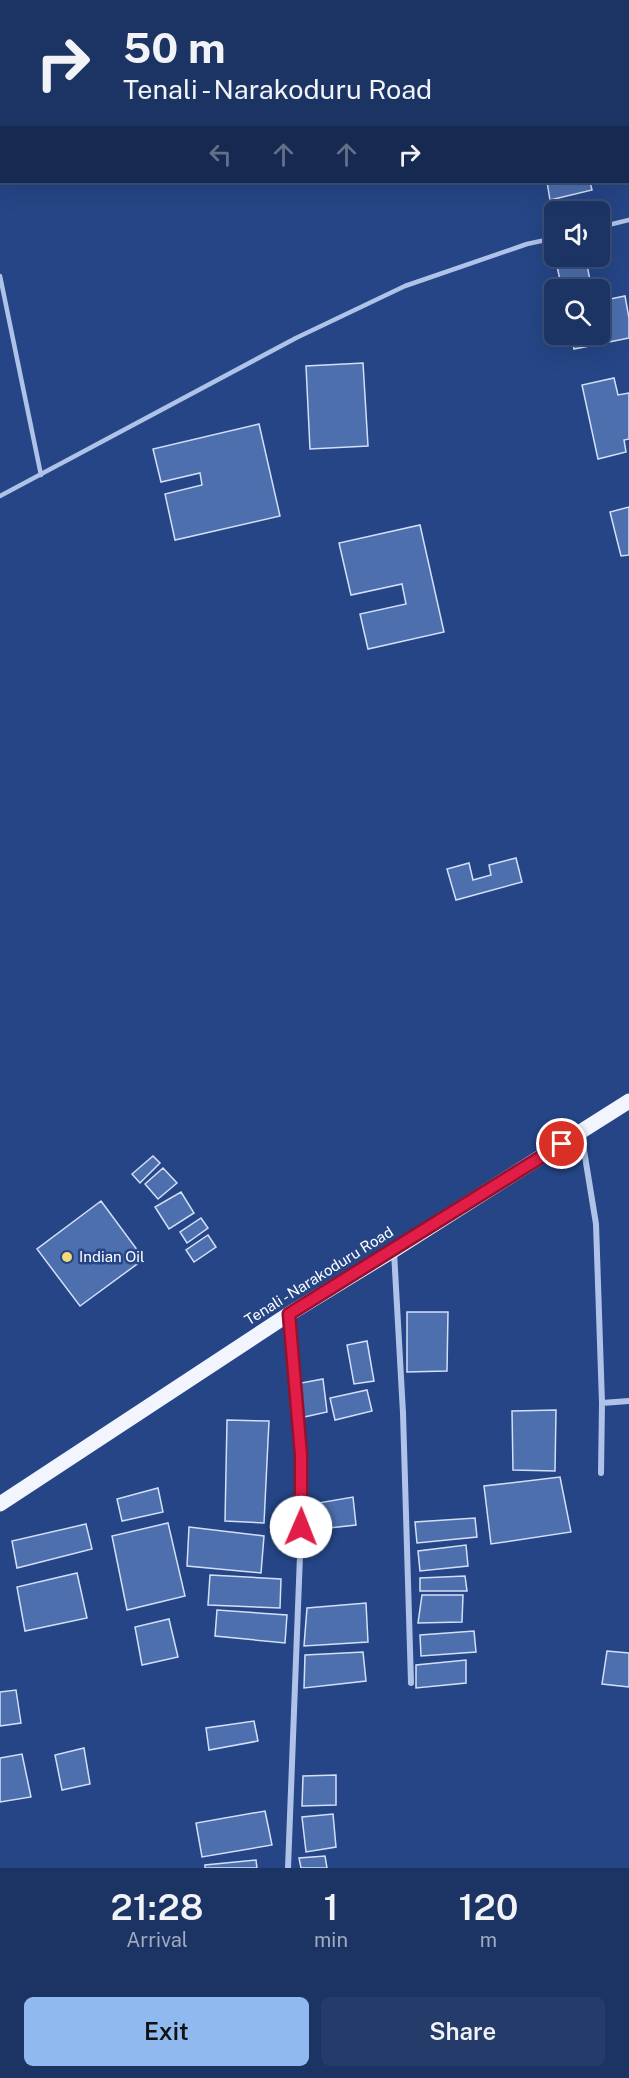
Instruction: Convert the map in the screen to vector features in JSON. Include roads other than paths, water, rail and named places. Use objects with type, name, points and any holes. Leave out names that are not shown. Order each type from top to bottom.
[{"type":"main road","name":"Tenali - Narakoduru Road","points":[[0,1504],[289,1314],[629,1101]]},
{"type":"street","points":[[581,1132],[596,1224],[602,1403],[601,1473]]},
{"type":"street","points":[[394,1250],[403,1413],[411,1683]]},
{"type":"street","points":[[288,1868],[302,1503],[297,1396],[289,1314]]},
{"type":"street","points":[[602,1403],[629,1401]]},
{"type":"lane","points":[[610,225],[629,220]]},
{"type":"lane","points":[[0,496],[296,338],[405,286],[544,240]]},
{"type":"lane","points":[[0,276],[41,475]]},
{"type":"place","name":"Indian Oil","points":[[67,1257]]}]
